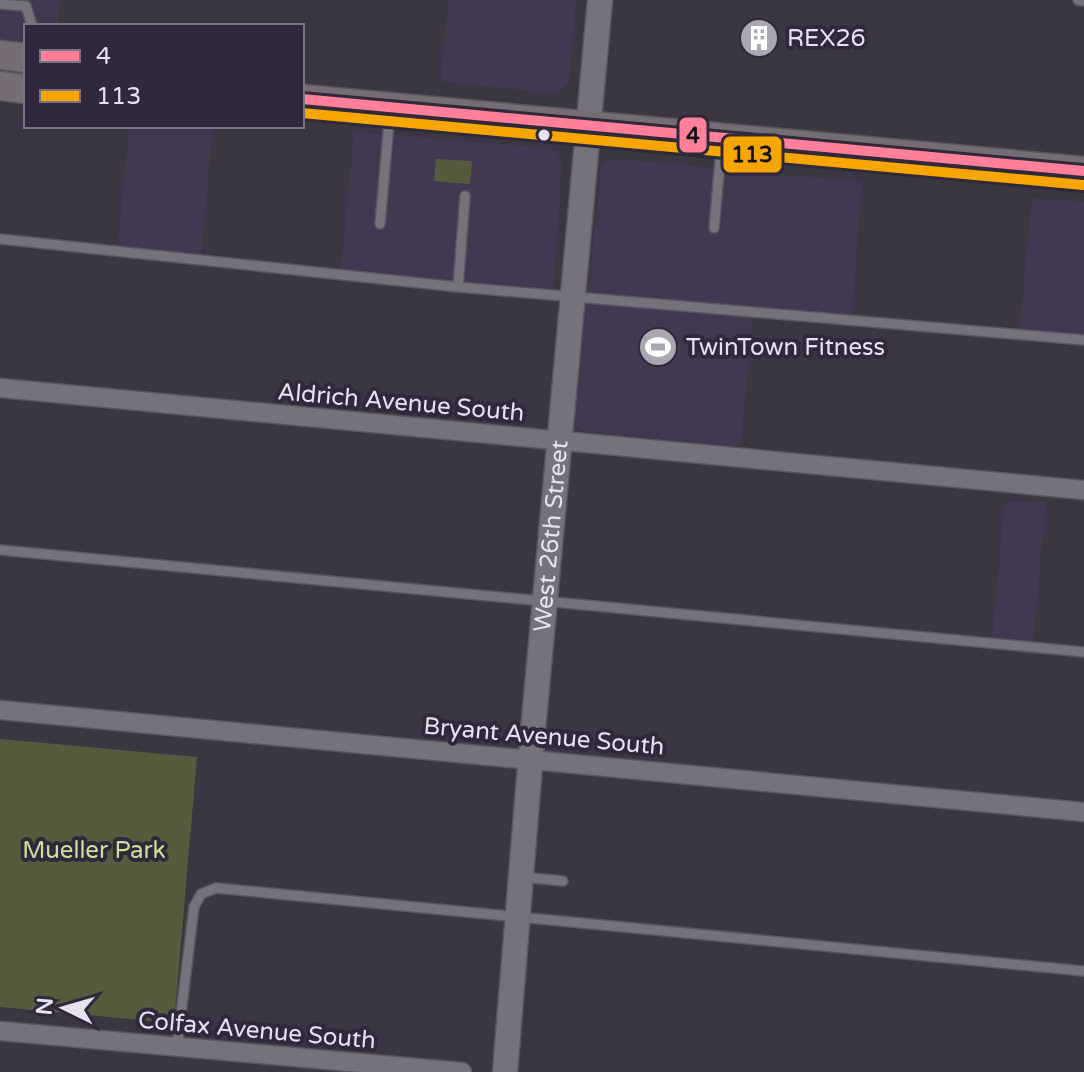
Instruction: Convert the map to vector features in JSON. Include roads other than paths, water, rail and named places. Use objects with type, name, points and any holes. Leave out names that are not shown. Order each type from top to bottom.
[{"type":"main road","points":[[0,55],[24,58]]},
{"type":"main road","points":[[0,86],[24,89]]},
{"type":"main road","points":[[304,99],[1084,171]]},
{"type":"street","name":"West 26th Street","points":[[505,1072],[600,0]]},
{"type":"street","name":"Aldrich Avenue South","points":[[0,388],[1084,490]]},
{"type":"street","name":"Bryant Avenue South","points":[[0,710],[1084,812]]},
{"type":"street","name":"Colfax Avenue South","points":[[0,1031],[462,1072]]},
{"type":"lane","points":[[1078,0],[1084,1]]},
{"type":"lane","points":[[0,4],[26,6],[31,24]]},
{"type":"lane","points":[[380,224],[391,108]]},
{"type":"lane","points":[[714,228],[722,136]]},
{"type":"lane","points":[[458,287],[465,196]]},
{"type":"lane","points":[[0,239],[458,287],[1084,340]]},
{"type":"lane","points":[[0,550],[1084,652]]},
{"type":"lane","points":[[522,877],[563,881]]},
{"type":"lane","points":[[177,1047],[194,907],[201,894],[216,888],[1078,973]]},
{"type":"place","name":"REX26","points":[[759,38]]},
{"type":"place","name":"TwinTown Fitness","points":[[658,347]]},
{"type":"park label","name":"Mueller Park","points":[[94,850]]}]
